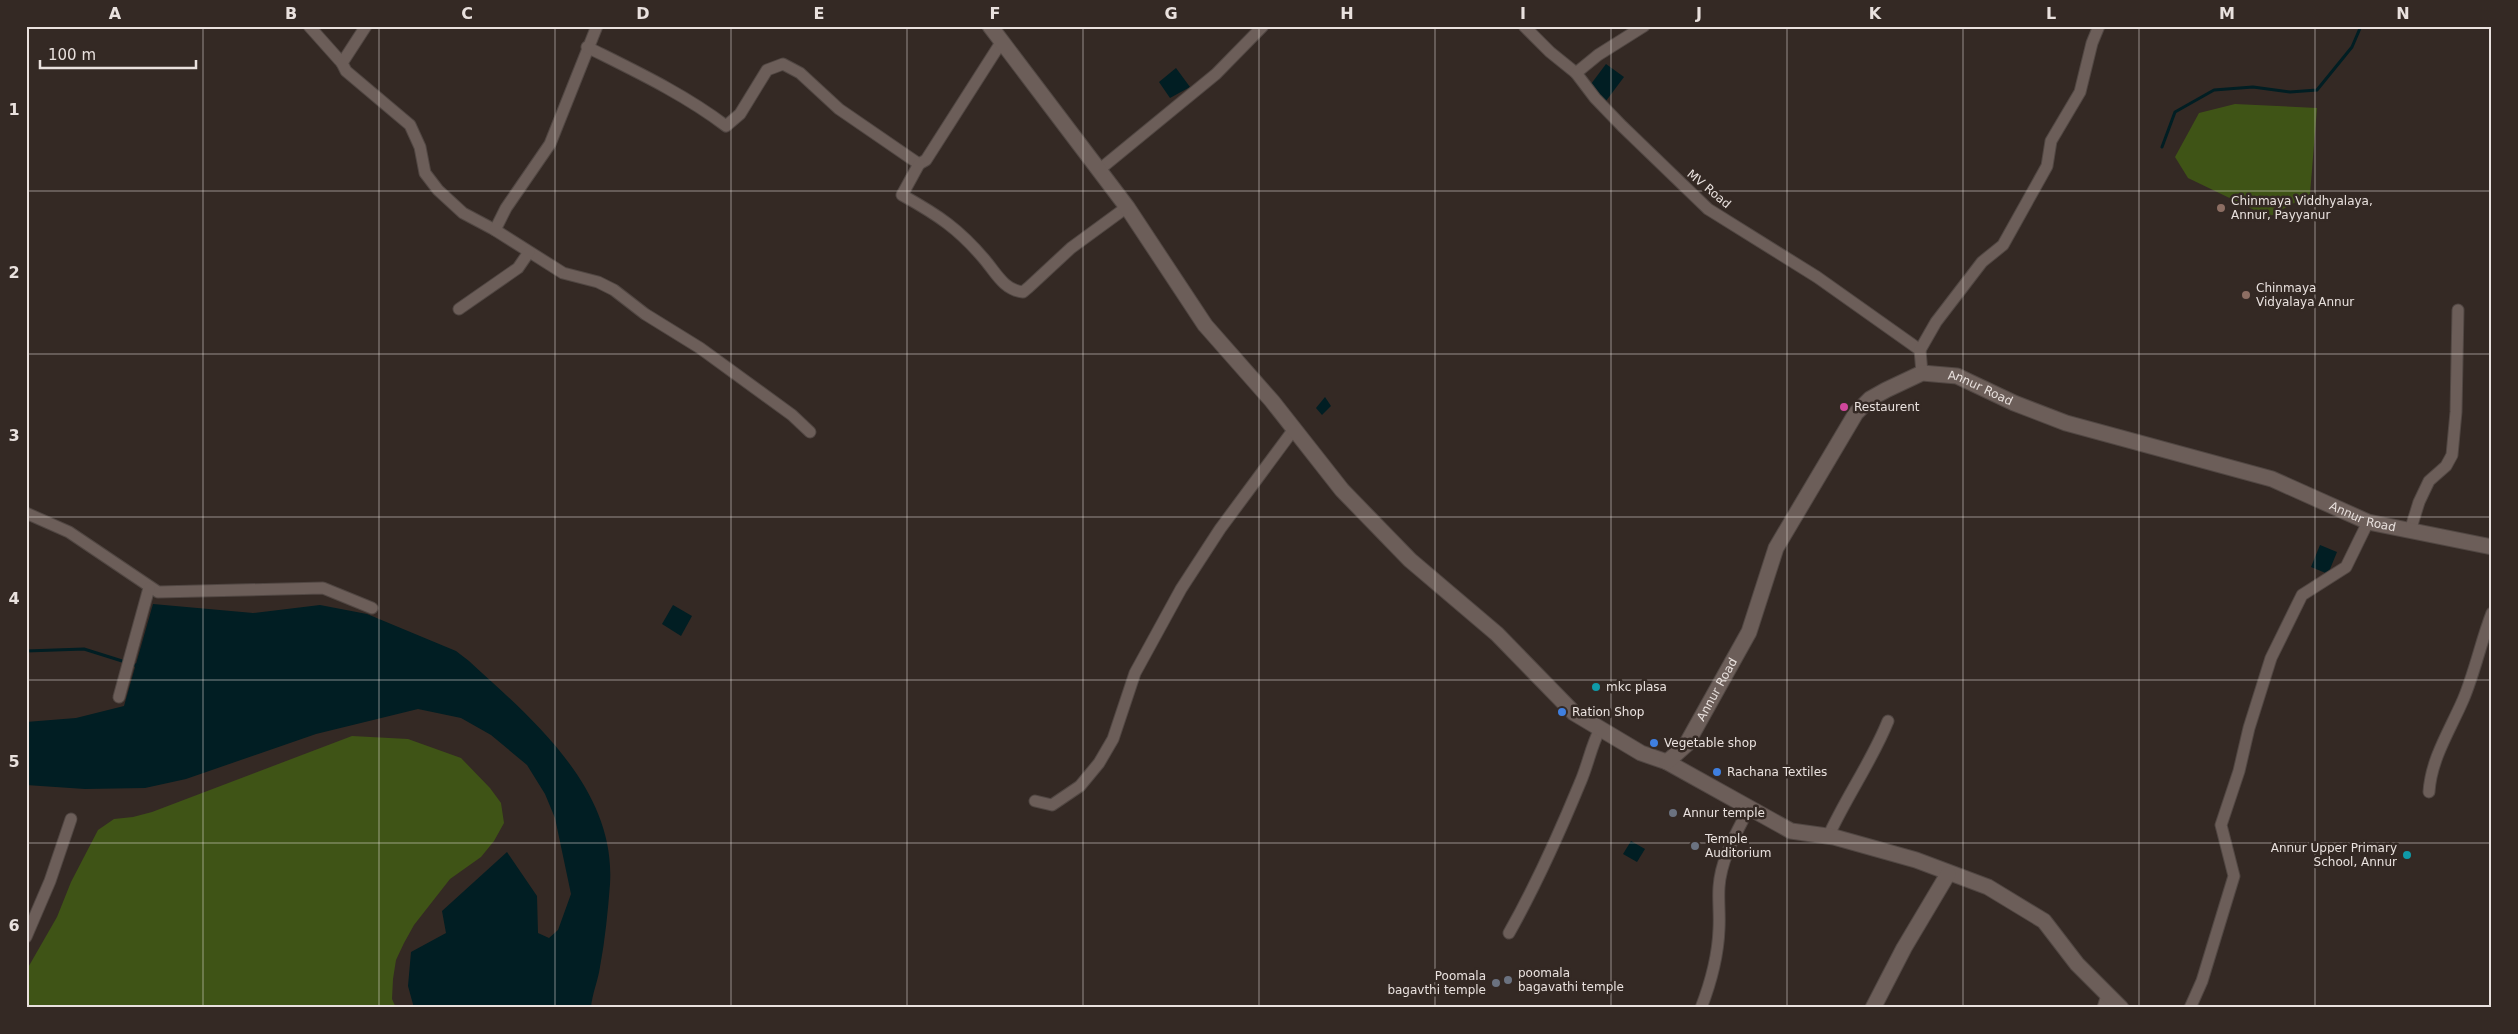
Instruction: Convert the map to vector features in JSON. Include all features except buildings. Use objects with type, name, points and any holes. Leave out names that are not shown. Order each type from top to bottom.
[{"type":"main road","points":[[990,26],[1127,207],[1205,326],[1294,429],[1342,490],[1410,560],[1497,634],[1574,713],[1641,753],[1667,762],[1791,831],[1828,837],[1916,860],[1948,874],[1988,887],[2044,921],[2105,1001],[2121,1008]]},
{"type":"main road","name":"Annur Road","points":[[1667,762],[1686,745],[1750,632],[1776,548],[1856,413],[1870,399],[1922,373],[1957,376],[2014,403],[2066,423],[2272,479],[2368,522],[2492,547]]},
{"type":"main road","points":[[1873,1008],[1904,948],[1948,874]]},
{"type":"street","points":[[309,26],[342,63],[346,71],[410,125],[420,148],[425,173],[438,190],[463,213],[495,230],[564,273],[598,282],[614,290],[645,314],[700,348],[792,415],[810,432]]},
{"type":"street","points":[[342,63],[366,26]]},
{"type":"street","points":[[495,230],[506,208],[550,144],[597,26]]},
{"type":"street","points":[[1099,170],[1216,74],[1263,26]]},
{"type":"street","name":"MV Road","points":[[1524,26],[1550,52],[1576,73],[1595,98],[1622,126],[1708,209],[1817,276],[1920,350]]},
{"type":"street","points":[[1576,73],[1598,54],[1644,26]]},
{"type":"street","points":[[1922,373],[1920,350],[1936,322],[1982,262],[2002,245],[2047,166],[2051,142],[2080,92],[2092,43],[2099,26]]},
{"type":"street","points":[[1002,41],[926,160],[919,164],[902,195],[947,221],[969,241],[1002,282],[1023,292],[1077,243],[1127,207]]},
{"type":"street","points":[[587,48],[667,88],[707,111],[726,126],[740,114],[768,70],[784,64],[800,73],[839,109],[919,164]]},
{"type":"street","points":[[459,309],[518,268],[529,252]]},
{"type":"street","points":[[2410,531],[2419,502],[2429,481],[2436,472],[2446,466],[2452,454],[2456,412],[2458,310]]},
{"type":"street","points":[[1035,801],[1052,805],[1080,786],[1099,763],[1113,739],[1135,673],[1181,589],[1220,528],[1294,429]]},
{"type":"street","points":[[26,514],[70,532],[135,574],[150,588],[158,592],[323,588],[372,608]]},
{"type":"street","points":[[2190,1008],[2202,980],[2234,876],[2221,825],[2239,771],[2249,728],[2271,658],[2302,595],[2346,566],[2368,522]]},
{"type":"street","points":[[120,697],[150,588]]},
{"type":"street","points":[[2429,792],[2431,773],[2444,739],[2463,699],[2492,612]]},
{"type":"street","points":[[1828,837],[1840,811],[1878,746],[1888,721]]},
{"type":"street","points":[[1509,933],[1547,859],[1581,781],[1590,751],[1600,729]]},
{"type":"street","points":[[1701,1008],[1714,973],[1718,949],[1719,886],[1722,868],[1728,851],[1749,808]]},
{"type":"street","points":[[26,938],[50,881],[71,819]]},
{"type":"green space","points":[[2235,104],[2317,108],[2310,194],[2269,217],[2188,178],[2175,157],[2199,113]]},
{"type":"green space","points":[[352,736],[408,739],[461,758],[490,788],[501,803],[504,823],[494,841],[481,857],[450,879],[414,925],[404,943],[396,960],[393,979],[392,999],[396,1008],[26,1008],[26,971],[57,917],[71,882],[98,830],[114,819],[152,812]]},
{"type":"water","points":[[1606,64],[1624,77],[1606,101],[1588,88]]},
{"type":"water","points":[[1176,68],[1190,87],[1170,98],[1159,82]]},
{"type":"water","points":[[1325,397],[1331,406],[1322,415],[1316,408]]},
{"type":"water","points":[[2320,545],[2337,552],[2328,574],[2311,567]]},
{"type":"water","points":[[153,604],[253,613],[320,605],[367,614],[456,651],[493,683],[543,732],[565,758],[585,787],[599,817],[608,849],[610,884],[603,946],[591,1008],[414,1008],[408,986],[411,952],[446,933],[442,911],[507,852],[537,896],[538,933],[549,938],[558,930],[571,894],[555,818],[545,794],[527,765],[491,735],[461,718],[418,709],[316,734],[186,779],[145,788],[85,789],[26,785],[26,722],[76,718],[124,706]]},
{"type":"water","points":[[673,605],[692,616],[681,636],[662,624]]},
{"type":"water","points":[[1631,841],[1645,849],[1637,862],[1623,854]]},
{"type":"waterway","points":[[2162,147],[2175,112],[2214,90],[2253,87],[2290,92],[2317,90],[2352,47],[2361,26]]},
{"type":"waterway","points":[[26,651],[84,649],[138,666]]},
{"type":"place","name":"Chinmaya Viddhyalaya, Annur, Payyanur","points":[[2221,208]]},
{"type":"place","name":"Chinmaya Vidyalaya Annur","points":[[2246,295]]},
{"type":"place","name":"Restaurent","points":[[1844,407]]},
{"type":"place","name":"mkc plasa","points":[[1596,687]]},
{"type":"place","name":"Ration Shop","points":[[1562,712]]},
{"type":"place","name":"Vegetable shop","points":[[1654,743]]},
{"type":"place","name":"Rachana Textiles","points":[[1717,772]]},
{"type":"place","name":"Annur temple","points":[[1673,813]]},
{"type":"place","name":"Temple Auditorium","points":[[1695,846]]},
{"type":"place","name":"Annur Upper Primary School, Annur","points":[[2407,855]]},
{"type":"place","name":"poomala bagavathi temple","points":[[1508,980]]},
{"type":"place","name":"Poomala bagavthi temple","points":[[1496,983]]}]
